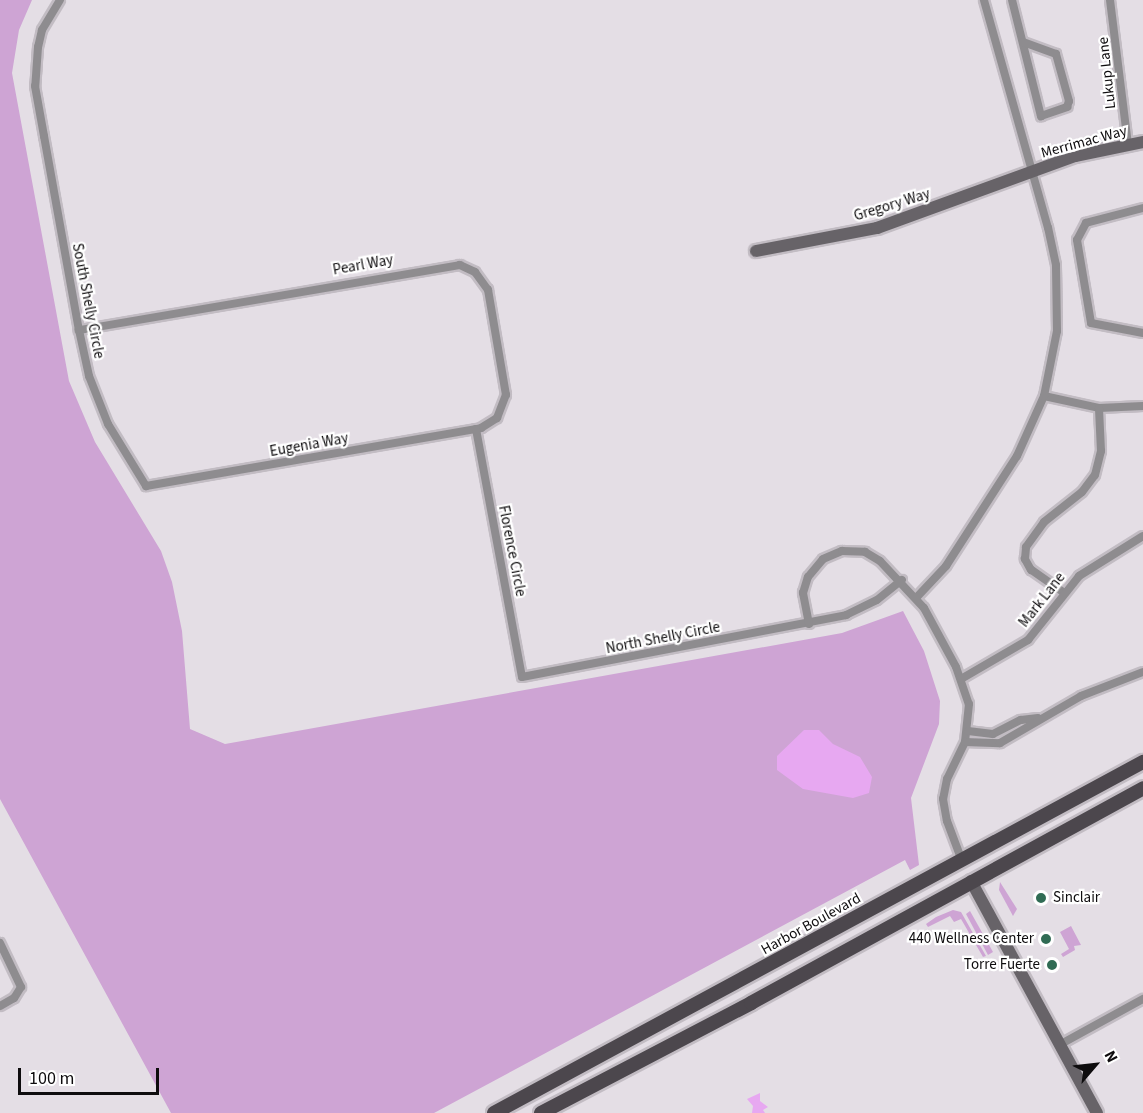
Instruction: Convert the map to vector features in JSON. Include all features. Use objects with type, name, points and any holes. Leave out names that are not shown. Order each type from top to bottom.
[{"type":"main road","name":"Harbor Boulevard","points":[[494,1113],[1143,762]]},
{"type":"main road","points":[[541,1113],[1143,788]]},
{"type":"main road","points":[[962,861],[971,881]]},
{"type":"street","name":"South Shelly Circle","points":[[60,0],[42,30],[38,47],[35,86],[39,109],[89,375],[108,424],[146,486]]},
{"type":"street","points":[[916,598],[946,566],[1017,456],[1044,396],[1056,331],[1056,266],[984,0]]},
{"type":"street","points":[[1012,0],[1041,116],[1067,108],[1069,101],[1056,54],[1023,42]]},
{"type":"street","name":"Lukup Lane","points":[[1110,0],[1128,144]]},
{"type":"street","name":"Merrimac Way","points":[[1032,172],[1128,144],[1143,142]]},
{"type":"street","name":"Gregory Way","points":[[756,251],[877,228],[1032,172]]},
{"type":"street","points":[[1143,208],[1086,223],[1077,240],[1091,324],[1143,333]]},
{"type":"street","name":"Pearl Way","points":[[79,330],[460,265],[475,272],[488,290],[506,384],[506,395],[497,418],[476,429]]},
{"type":"street","points":[[1044,396],[1099,408],[1143,406]]},
{"type":"street","points":[[1063,592],[1031,570],[1025,559],[1026,546],[1044,522],[1082,492],[1095,475],[1101,451],[1099,408]]},
{"type":"street","name":"Eugenia Way","points":[[146,486],[476,429]]},
{"type":"street","name":"Florence Circle","points":[[476,429],[522,677]]},
{"type":"street","name":"Mark Lane","points":[[961,679],[1028,640],[1063,592],[1085,572],[1143,536]]},
{"type":"street","points":[[809,624],[803,593],[808,577],[823,559],[854,550],[880,561],[902,580],[916,598],[961,679],[969,704],[968,731],[965,742],[947,780],[943,799],[947,821],[962,861]]},
{"type":"street","name":"North Shelly Circle","points":[[522,677],[809,624],[860,609],[902,580]]},
{"type":"street","points":[[968,731],[993,734],[1009,726],[1039,718],[1143,672]]},
{"type":"street","points":[[965,742],[993,745],[1014,737],[1039,718]]},
{"type":"street","points":[[1009,726],[1014,737]]},
{"type":"street","points":[[971,881],[1097,1113]]},
{"type":"street","points":[[0,943],[21,987],[14,998],[0,1006]]},
{"type":"street","points":[[1061,1044],[1143,999]]},
{"type":"shaded area","points":[[0,0],[32,0],[19,30],[12,73],[69,381],[95,442],[161,551],[172,582],[182,631],[190,729],[225,744],[842,633],[903,611],[924,651],[940,701],[939,724],[911,798],[919,865],[910,870],[905,860],[434,1113],[171,1113],[0,799]]},
{"type":"shaded area","points":[[804,730],[819,730],[833,744],[860,757],[872,777],[869,793],[853,798],[803,789],[777,770],[777,756]]},
{"type":"shaded area","points":[[1000,882],[1017,909],[1013,916],[999,890]]},
{"type":"shaded area","points":[[953,910],[961,912],[986,956],[983,957],[961,919],[954,922],[950,916],[928,927],[926,924]]},
{"type":"shaded area","points":[[970,911],[993,952],[988,955],[966,914]]},
{"type":"shaded area","points":[[1071,926],[1081,945],[1074,946],[1075,950],[1063,957],[1061,954],[1069,949],[1060,932]]},
{"type":"shaded area","points":[[760,1093],[760,1101],[768,1107],[763,1110],[765,1113],[752,1113],[753,1106],[747,1099]]},
{"type":"place","name":"Sinclair","points":[[1041,898]]},
{"type":"place","name":"440 Wellness Center","points":[[1046,939]]},
{"type":"place","name":"Torre Fuerte","points":[[1052,965]]}]
